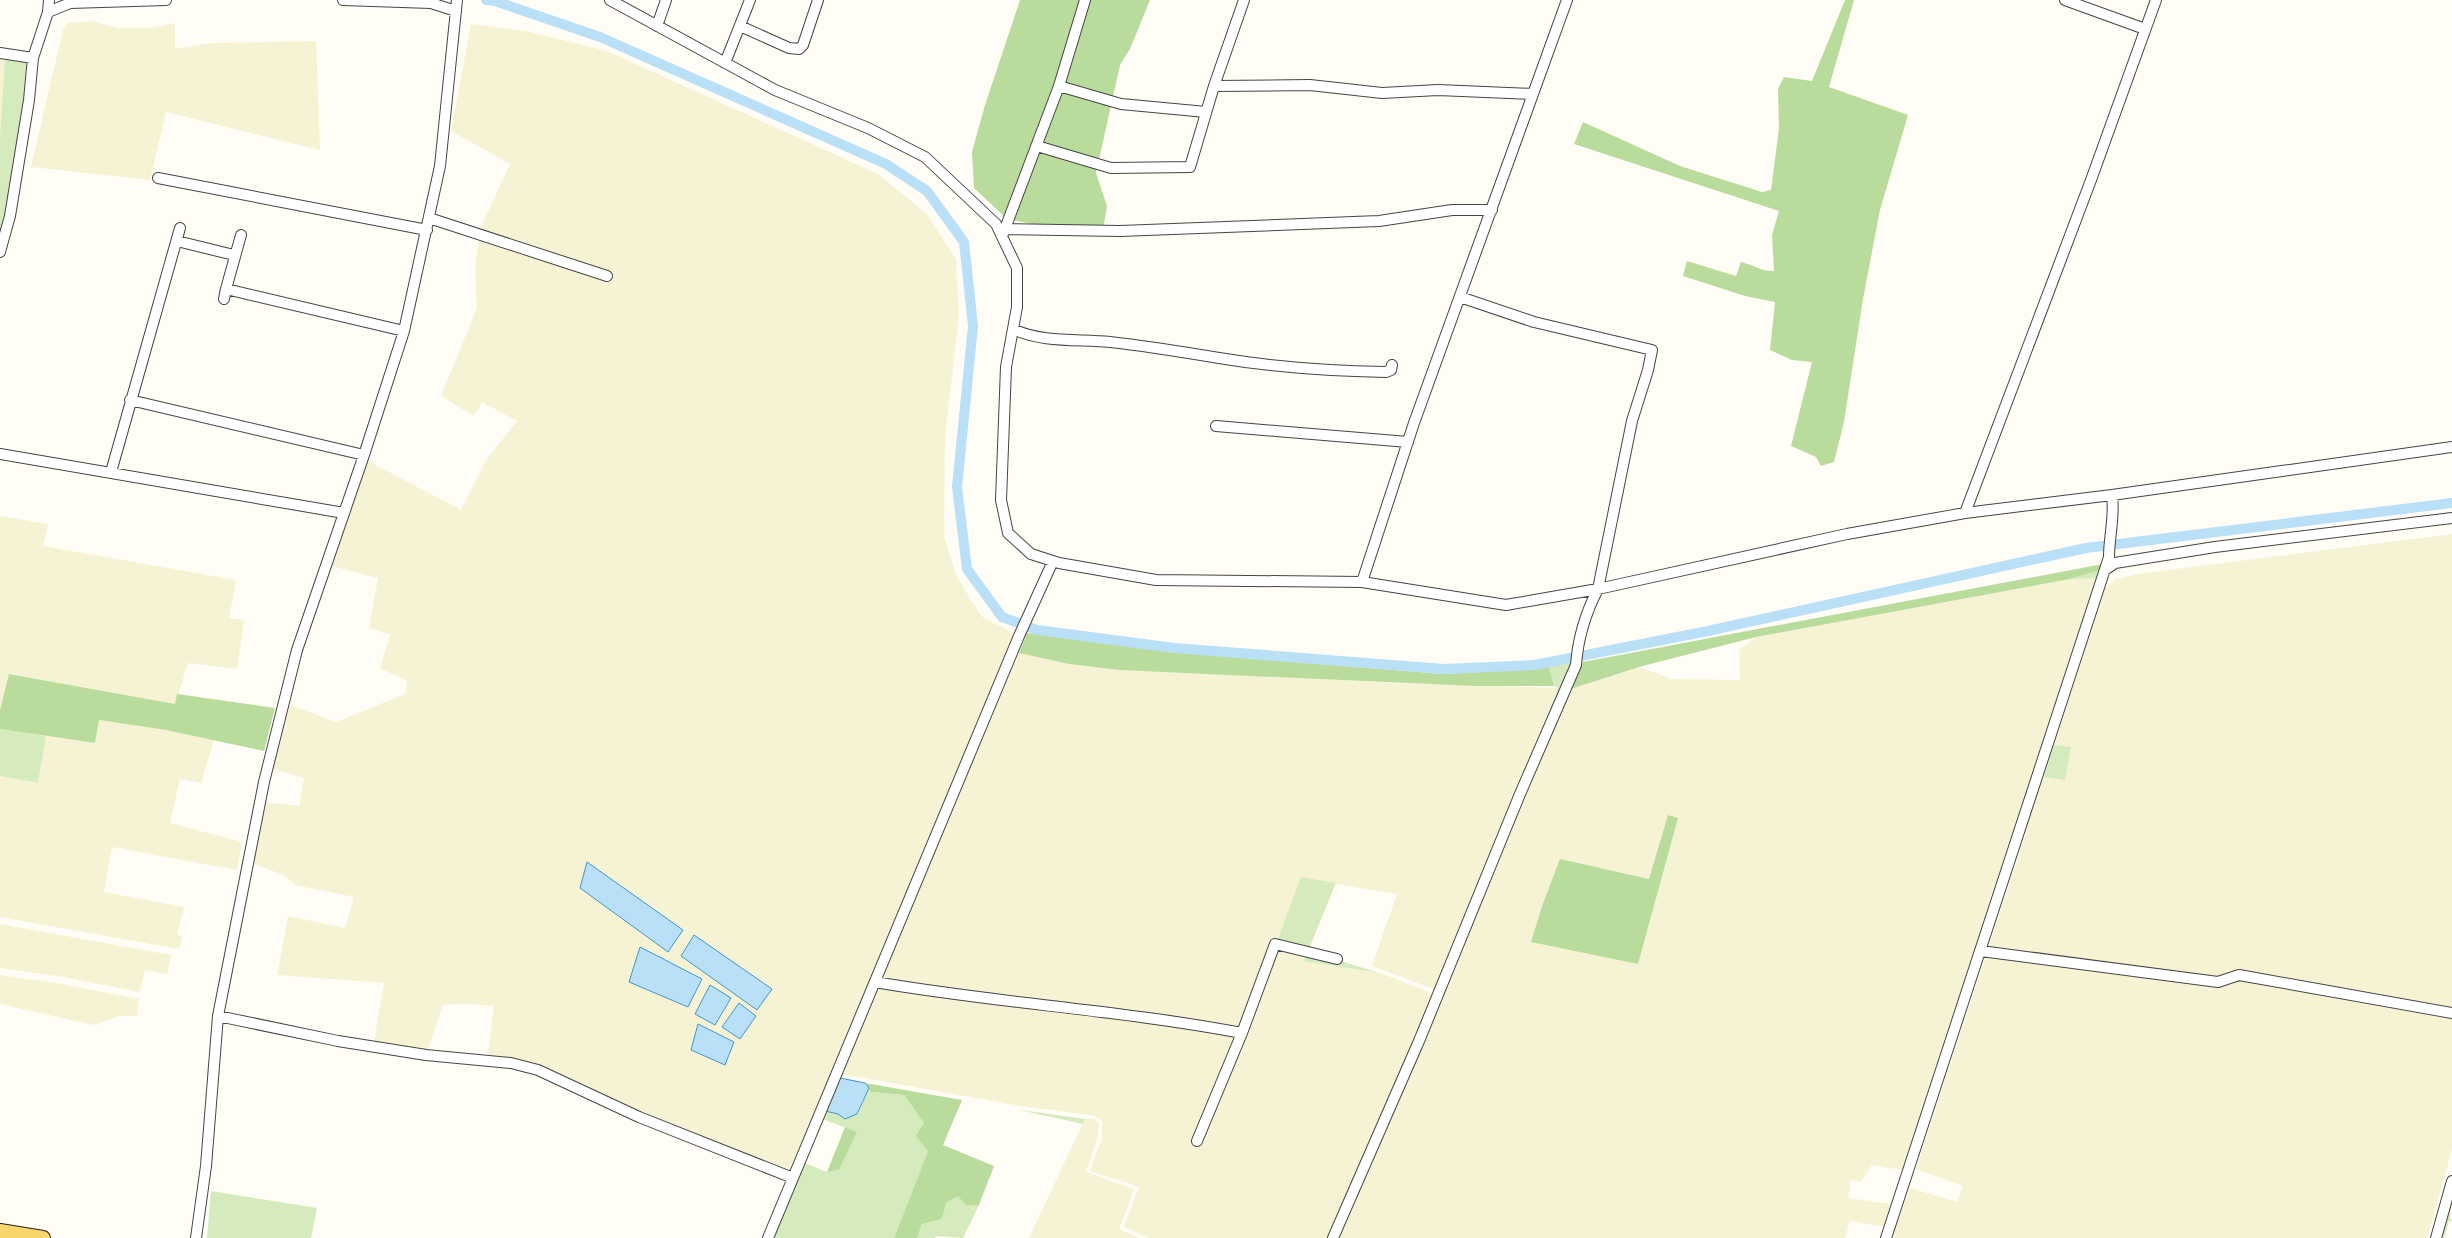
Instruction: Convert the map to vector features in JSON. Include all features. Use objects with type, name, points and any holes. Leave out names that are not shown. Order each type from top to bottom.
[{"type":"main road","points":[[0,1231],[43,1238]]},
{"type":"street","points":[[0,252],[10,216],[29,100],[33,58],[49,6],[70,3],[166,0]]},
{"type":"street","points":[[196,1238],[206,1166],[218,1016],[264,782],[297,650],[364,455],[404,331],[427,230],[444,135],[456,5],[343,0]]},
{"type":"street","points":[[610,0],[775,90],[868,128],[925,157],[1004,233],[1017,268],[1017,307],[1006,367],[1001,500],[1008,533],[1031,554],[1053,561],[1156,580],[1362,582],[1506,605],[1598,590],[1847,534],[1964,513],[2112,495],[2452,447]]},
{"type":"street","points":[[656,26],[666,0]]},
{"type":"street","points":[[725,63],[750,0]]},
{"type":"street","points":[[740,26],[789,48],[798,49],[803,45],[818,0]]},
{"type":"street","points":[[1004,233],[1059,86],[1085,0]]},
{"type":"street","points":[[1038,146],[1111,168],[1190,167],[1214,86],[1244,0]]},
{"type":"street","points":[[1362,582],[1408,442],[1567,0]]},
{"type":"street","points":[[2065,0],[2146,29]]},
{"type":"street","points":[[1964,513],[2156,0]]},
{"type":"street","points":[[0,53],[33,58]]},
{"type":"street","points":[[1214,86],[1310,85],[1382,93],[1438,90],[1533,94]]},
{"type":"street","points":[[1059,86],[1121,104],[1206,112]]},
{"type":"street","points":[[158,178],[427,230]]},
{"type":"street","points":[[1004,233],[1120,231],[1379,221],[1452,210],[1492,210]]},
{"type":"street","points":[[429,218],[607,276]]},
{"type":"street","points":[[111,472],[180,228]]},
{"type":"street","points":[[241,235],[225,294],[404,331]]},
{"type":"street","points":[[177,241],[234,256]]},
{"type":"street","points":[[1333,1238],[1419,1040],[1520,794],[1576,665],[1577,642],[1586,611],[1598,590],[1632,421],[1648,370],[1652,350],[1534,322],[1460,297]]},
{"type":"street","points":[[1013,329],[1028,336],[1110,342],[1283,365],[1386,372],[1391,370],[1392,365]]},
{"type":"street","points":[[130,400],[364,455]]},
{"type":"street","points":[[1216,426],[1408,442]]},
{"type":"street","points":[[0,454],[344,513]]},
{"type":"street","points":[[1886,1238],[2110,557],[2109,538],[2114,509],[2112,495]]},
{"type":"street","points":[[2105,570],[2115,563],[2215,547],[2452,518]]},
{"type":"street","points":[[768,1238],[1019,636],[1053,561]]},
{"type":"street","points":[[1198,1141],[1242,1033],[1275,944],[1337,958]]},
{"type":"street","points":[[1981,951],[2218,982],[2239,975],[2452,1013]]},
{"type":"street","points":[[875,982],[944,994],[1172,1020],[1242,1033]]},
{"type":"street","points":[[218,1016],[338,1041],[426,1055],[511,1063],[538,1070],[639,1117],[793,1178]]},
{"type":"street","points":[[2436,1238],[2452,1181]]},
{"type":"shaded area","points":[[92,21],[117,28],[151,28],[175,23],[175,49],[212,43],[316,41],[320,150],[166,112],[150,180],[31,167],[63,30],[67,23]]},
{"type":"shaded area","points":[[471,24],[526,31],[607,51],[878,174],[927,214],[956,259],[959,316],[945,438],[944,537],[957,577],[981,616],[1019,636],[793,1178],[538,1070],[487,1061],[494,1006],[469,1004],[443,1005],[426,1055],[373,1047],[384,983],[277,975],[288,916],[345,928],[354,897],[295,885],[284,875],[253,864],[266,802],[299,806],[304,778],[273,769],[290,705],[336,722],[405,694],[407,681],[380,668],[390,634],[369,628],[378,578],[331,566],[368,461],[461,510],[486,460],[517,421],[482,402],[474,416],[441,396],[477,308],[475,267],[481,227],[510,164],[451,131]]},
{"type":"shaded area","points":[[0,56],[5,57],[0,135]]},
{"type":"shaded area","points":[[0,516],[48,524],[43,546],[236,580],[229,618],[244,620],[237,669],[188,663],[175,704],[10,674],[0,710]]},
{"type":"shaded area","points":[[2452,534],[2452,1150],[2427,1238],[1892,1238],[1910,1188],[1957,1202],[1963,1186],[1916,1169],[2026,833],[2020,832],[2044,777],[2065,779],[2071,747],[2054,745],[2104,590],[2115,579],[2144,573]]},
{"type":"shaded area","points":[[2096,577],[1902,1170],[1872,1165],[1861,1182],[1851,1180],[1848,1198],[1891,1204],[1884,1227],[1850,1221],[1845,1238],[1337,1238],[1523,797],[1571,689],[1639,667],[1672,679],[1740,680],[1739,650],[1756,637],[2070,579]],"holes":[[[1677,818],[1659,881],[1542,906],[1561,860],[1649,879]]]},
{"type":"shaded area","points":[[1019,653],[1069,664],[1119,670],[1396,683],[1558,688],[1436,990],[1372,966],[1397,894],[1301,878],[1278,937],[1307,951],[1304,961],[1380,973],[1434,994],[1329,1238],[1149,1238],[1124,1227],[1139,1187],[1090,1171],[1102,1139],[1102,1121],[1095,1116],[1015,1105],[841,1074]]},
{"type":"shaded area","points":[[99,720],[166,730],[214,740],[201,783],[180,779],[170,823],[242,842],[237,870],[112,847],[104,892],[184,907],[177,934],[182,936],[179,949],[0,917],[0,776],[38,783],[46,736],[95,743]]},
{"type":"shaded area","points":[[0,924],[171,955],[167,974],[145,970],[140,992],[63,977],[0,968]]},
{"type":"shaded area","points":[[0,975],[61,984],[139,999],[137,1016],[119,1016],[94,1025],[0,1004]]},
{"type":"shaded area","points":[[1085,1119],[1095,1119],[1099,1124],[1098,1137],[1086,1172],[1134,1189],[1119,1229],[1139,1238],[1029,1238]]},
{"type":"green space","points":[[1020,0],[1150,0],[1130,49],[1120,65],[1096,173],[1107,206],[1103,230],[1080,234],[1007,219],[974,188],[972,152],[985,105]]},
{"type":"green space","points":[[1845,0],[1854,0],[1829,87],[1908,115],[1880,210],[1863,299],[1844,422],[1834,462],[1821,466],[1816,457],[1791,446],[1812,362],[1792,360],[1770,350],[1775,302],[1745,296],[1683,276],[1687,261],[1736,276],[1741,262],[1774,271],[1772,235],[1779,211],[1574,144],[1583,122],[1680,166],[1762,192],[1771,190],[1779,128],[1778,89],[1784,77],[1812,81]]},
{"type":"green space","points":[[37,56],[8,209],[0,239],[0,135],[5,57]]},
{"type":"green space","points":[[2103,564],[2101,570],[2070,579],[1756,637],[1639,667],[1571,689],[1583,662]]},
{"type":"green space","points":[[2101,570],[2074,643],[2096,578],[2070,579]]},
{"type":"green space","points":[[1027,633],[1173,652],[1443,674],[1534,669],[1549,666],[1554,686],[1475,686],[1119,670],[1069,664],[1019,653]]},
{"type":"green space","points":[[1573,662],[1548,715],[1558,688],[1554,686],[1549,666]]},
{"type":"green space","points":[[9,674],[175,704],[177,694],[275,708],[264,751],[166,730],[99,720],[95,743],[0,729],[0,710]]},
{"type":"green space","points":[[0,729],[46,736],[38,783],[0,776]]},
{"type":"green space","points":[[2054,745],[2071,747],[2065,780],[2044,777]]},
{"type":"green space","points":[[1668,815],[1678,818],[1638,964],[1531,942],[1560,859],[1649,879]]},
{"type":"green space","points":[[1301,877],[1336,883],[1308,951],[1380,973],[1304,961],[1307,951],[1278,938]]},
{"type":"green space","points":[[865,1083],[962,1100],[943,1145],[994,1166],[979,1205],[966,1206],[958,1196],[946,1203],[942,1219],[922,1224],[917,1238],[894,1238],[928,1151],[916,1136],[924,1123],[904,1095],[871,1092]]},
{"type":"green space","points":[[869,1088],[871,1092],[904,1095],[924,1123],[928,1151],[894,1238],[772,1238],[805,1163],[827,1172],[839,1170],[857,1132],[822,1119],[825,1111],[838,1114],[845,1119],[858,1114]]},
{"type":"green space","points":[[1015,1109],[1085,1119],[1083,1124]]},
{"type":"green space","points":[[845,1127],[857,1132],[839,1170],[827,1172]]},
{"type":"green space","points":[[211,1191],[317,1208],[311,1238],[207,1238]]},
{"type":"green space","points":[[2452,1194],[2450,1218],[2452,1221],[2449,1221],[2444,1238],[2440,1238]]},
{"type":"green space","points":[[958,1196],[966,1206],[979,1205],[963,1238],[936,1236],[935,1238],[917,1238],[922,1224],[942,1219],[946,1203]]},
{"type":"water","points":[[587,862],[683,930],[668,952],[580,888]]},
{"type":"water","points":[[694,935],[772,989],[757,1010],[681,956]]},
{"type":"water","points":[[640,947],[702,979],[688,1007],[629,982]]},
{"type":"water","points":[[710,985],[731,998],[715,1025],[695,1014]]},
{"type":"water","points":[[739,1003],[756,1016],[740,1039],[722,1027]]},
{"type":"water","points":[[698,1024],[734,1042],[725,1065],[691,1050]]},
{"type":"water","points":[[840,1078],[865,1083],[869,1088],[857,1114],[845,1119],[838,1114],[825,1111]]},
{"type":"waterway","points":[[486,0],[495,1],[600,37],[886,164],[927,191],[964,242],[973,326],[957,487],[967,569],[1002,617],[1037,630],[1174,648],[1444,669],[1535,665],[1708,631],[2086,548],[2452,503]]}]
